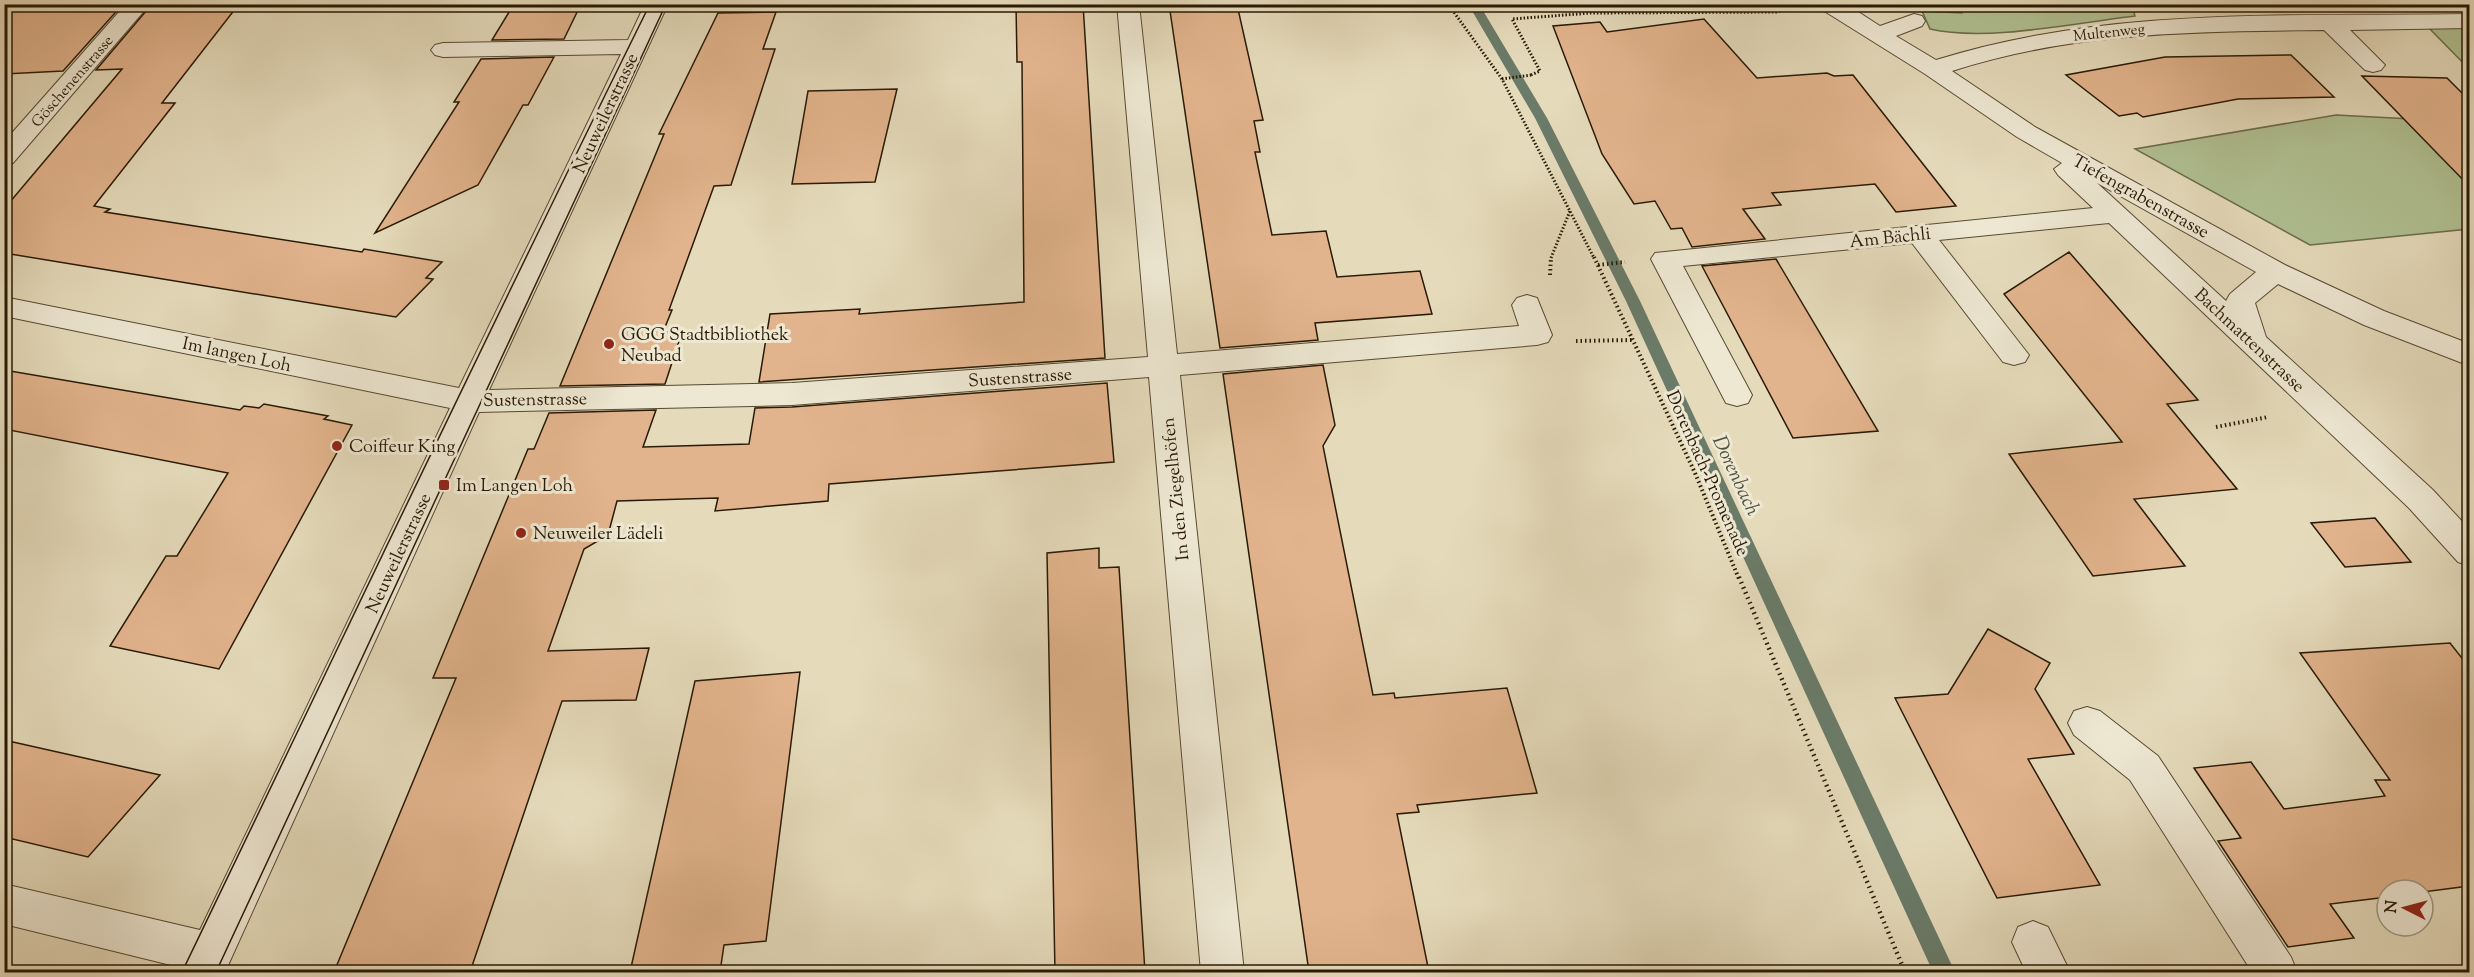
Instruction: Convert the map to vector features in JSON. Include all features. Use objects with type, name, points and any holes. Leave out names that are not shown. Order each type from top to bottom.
[{"type":"street","name":"Göschenenstrasse","points":[[4,158],[139,4]]},
{"type":"street","name":"Neuweilerstrasse","points":[[207,963],[657,4]]},
{"type":"street","name":"In den Ziegelhöfen","points":[[1128,4],[1223,972]]},
{"type":"street","name":"Tiefengrabenstrasse","points":[[1829,4],[1933,69],[2026,132],[2275,271],[2374,318],[2469,356]]},
{"type":"street","name":"Multenweg","points":[[1933,69],[1987,52],[2167,15],[2330,23],[2469,21]]},
{"type":"street","points":[[1878,34],[1914,21]]},
{"type":"street","points":[[2330,23],[2373,65]]},
{"type":"street","points":[[443,50],[636,47]]},
{"type":"street","name":"Bachmattenstrasse","points":[[2026,132],[2421,499],[2469,553]]},
{"type":"street","name":"Am Bächli","points":[[1737,394],[1665,259],[2116,214]]},
{"type":"street","points":[[1919,234],[2014,355]]},
{"type":"street","points":[[2252,341],[2240,301],[2275,271]]},
{"type":"street","points":[[1527,304],[1537,335]]},
{"type":"street","name":"Im langen Loh","points":[[4,306],[470,400]]},
{"type":"street","name":"Sustenstrasse","points":[[470,400],[792,394],[1537,335]]},
{"type":"street","points":[[2087,723],[2144,768],[2276,972]]},
{"type":"street","points":[[4,904],[207,963]]},
{"type":"path","name":"Dorenbach-Promenade","points":[[1448,4],[1502,79],[1598,265],[1695,472],[1905,972]]},
{"type":"path","points":[[1502,79],[1531,75],[1540,71],[1512,19],[1591,13],[1776,12]]},
{"type":"path","points":[[1527,304],[1543,293],[1550,275],[1551,256],[1570,211]]},
{"type":"path","points":[[1598,265],[1626,262]]},
{"type":"path","points":[[1537,335],[1595,342],[1633,340]]},
{"type":"green space","points":[[1960,5],[2132,5],[2135,16],[2031,30],[1978,33],[1930,29],[1922,11],[1962,13]]},
{"type":"green space","points":[[2213,5],[2391,5],[2219,11]]},
{"type":"green space","points":[[2429,28],[2469,28],[2469,69]]},
{"type":"green space","points":[[2336,115],[2469,122],[2469,229],[2310,245],[2135,149]]},
{"type":"building","points":[[4,4],[123,4],[63,71],[4,74]]},
{"type":"building","points":[[152,4],[239,4],[162,103],[175,103],[94,206],[110,209],[105,212],[362,252],[364,249],[442,262],[426,278],[433,279],[396,317],[4,253],[4,209],[122,69],[96,70]]},
{"type":"building","points":[[514,4],[581,4],[564,39],[492,40]]},
{"type":"building","points":[[1016,4],[1083,4],[1105,358],[759,382],[770,314],[860,309],[859,314],[1024,302],[1022,62],[1017,62]]},
{"type":"building","points":[[1169,4],[1230,4],[1231,9],[1238,9],[1263,120],[1254,121],[1260,152],[1255,152],[1272,235],[1326,231],[1337,277],[1420,271],[1432,314],[1315,323],[1318,340],[1220,348]]},
{"type":"building","points":[[776,12],[763,49],[775,49],[731,185],[714,186],[669,310],[672,310],[663,332],[682,332],[665,384],[560,386],[664,134],[659,134],[718,13]]},
{"type":"building","points":[[1704,19],[1757,78],[1827,73],[1834,76],[1853,75],[1956,206],[1896,212],[1875,184],[1772,193],[1781,205],[1743,209],[1765,239],[1692,247],[1682,228],[1671,229],[1655,201],[1634,204],[1602,154],[1553,26],[1600,22],[1607,32]]},
{"type":"building","points":[[2291,55],[2334,97],[2238,99],[2143,117],[2137,113],[2119,116],[2066,75],[2165,57]]},
{"type":"building","points":[[554,57],[528,105],[523,105],[478,185],[375,233],[459,102],[454,102],[481,59]]},
{"type":"building","points":[[2362,76],[2447,78],[2469,100],[2469,186]]},
{"type":"building","points":[[897,89],[875,182],[792,184],[808,91]]},
{"type":"building","points":[[2069,252],[2198,400],[2167,404],[2237,489],[2134,499],[2185,566],[2093,576],[2009,454],[2122,442],[2004,294]]},
{"type":"building","points":[[1776,259],[1878,431],[1793,438],[1702,266]]},
{"type":"building","points":[[1323,365],[1335,425],[1323,446],[1373,695],[1394,693],[1395,698],[1507,688],[1537,793],[1417,805],[1419,812],[1397,814],[1429,972],[1309,972],[1223,374]]},
{"type":"building","points":[[4,370],[240,410],[244,406],[259,408],[264,404],[328,416],[324,419],[352,425],[219,669],[110,646],[166,556],[177,556],[228,473],[4,429]]},
{"type":"building","points":[[1107,383],[1114,462],[829,484],[828,501],[715,511],[718,498],[617,501],[608,535],[584,549],[548,651],[649,648],[636,700],[562,701],[470,972],[334,972],[456,678],[433,678],[528,449],[534,449],[549,413],[656,410],[643,447],[749,444],[755,408]]},
{"type":"building","points":[[2375,518],[2411,562],[2345,567],[2311,523]]},
{"type":"building","points":[[1099,548],[1099,568],[1119,567],[1145,972],[1055,972],[1047,553]]},
{"type":"building","points":[[1988,629],[2050,663],[2035,689],[2074,754],[2028,759],[2100,885],[1997,898],[1895,698],[1948,694]]},
{"type":"building","points":[[2450,643],[2469,667],[2469,886],[2435,890],[2435,878],[2375,878],[2375,898],[2330,904],[2354,938],[2288,947],[2218,841],[2241,838],[2194,768],[2251,762],[2284,809],[2385,796],[2375,780],[2390,780],[2300,653]]},
{"type":"building","points":[[800,672],[766,941],[724,945],[720,972],[630,972],[695,681]]},
{"type":"building","points":[[4,740],[160,775],[88,857],[4,837]]},
{"type":"waterway","name":"Dorenbach","points":[[1473,4],[1541,118],[1633,301],[1944,972]]},
{"type":"tram line","points":[[182,972],[650,4]]},
{"type":"tram line","points":[[216,972],[666,4]]},
{"type":"place","name":"GGG Stadtbibliothek Neubad","points":[[609,344]]},
{"type":"place","name":"Coiffeur King","points":[[337,446]]},
{"type":"place","name":"Im Langen Loh","points":[[444,485]]},
{"type":"place","name":"Neuweiler Lädeli","points":[[521,533]]}]
